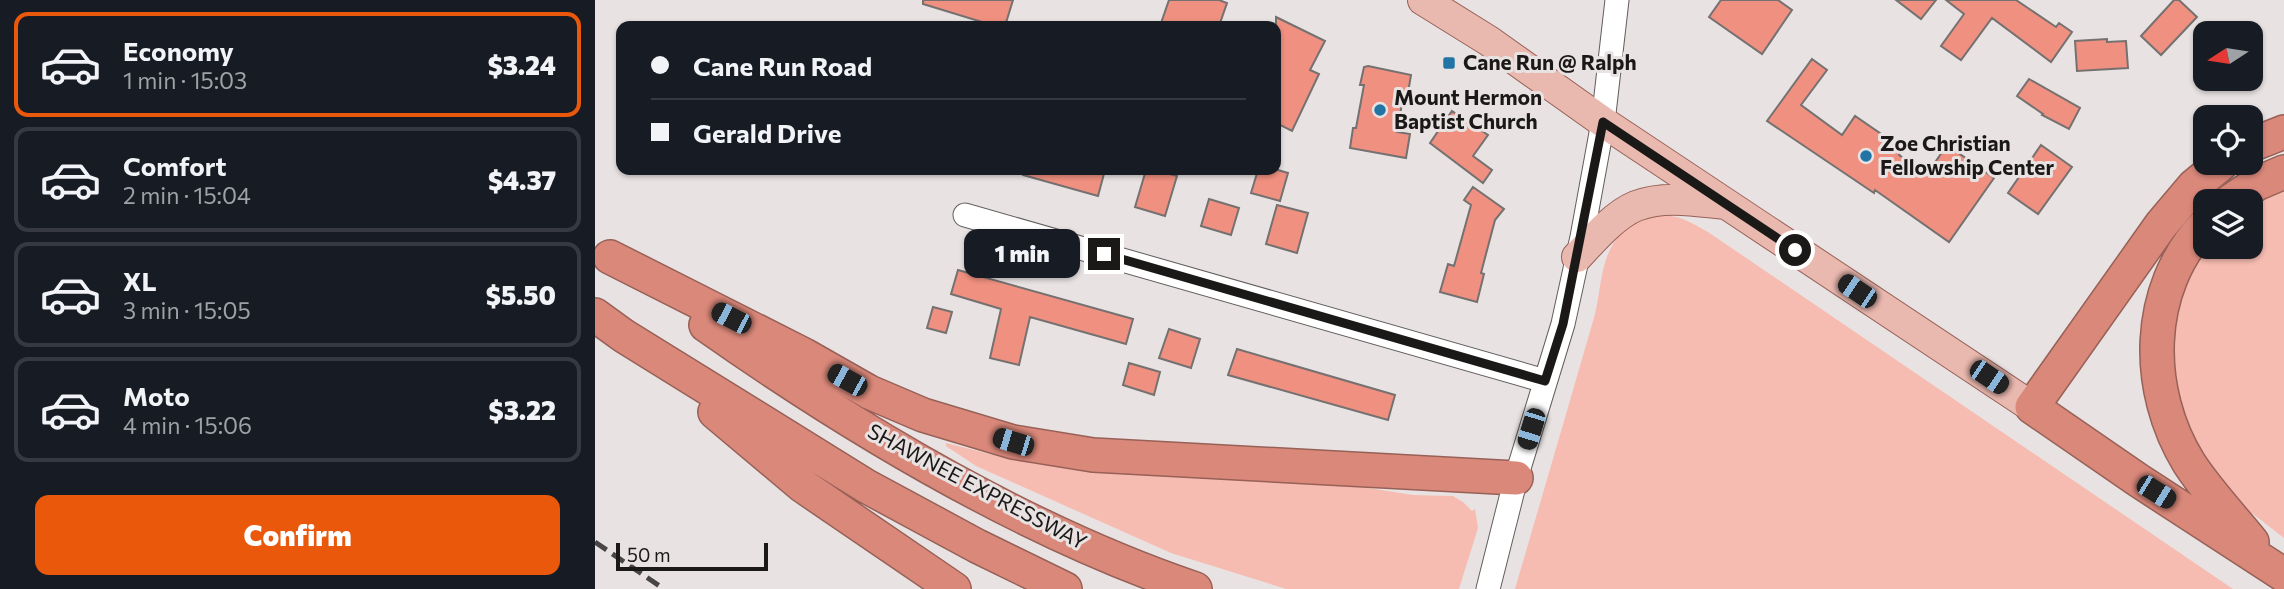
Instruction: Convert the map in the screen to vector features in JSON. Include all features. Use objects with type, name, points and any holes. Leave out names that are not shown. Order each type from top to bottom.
[{"type":"highway","points":[[2263,140],[2284,132]]},
{"type":"highway","points":[[2249,189],[2284,172]]},
{"type":"highway","points":[[2207,175],[2169,214],[2032,407],[2138,481],[2278,570]]},
{"type":"highway","points":[[2193,242],[2177,265],[2161,308],[2157,366],[2160,390],[2170,425],[2188,461],[2278,570]]},
{"type":"highway","points":[[603,252],[869,392],[923,415],[1013,442],[1093,455],[1516,478]]},
{"type":"highway","name":"SHAWNEE EXPRESSWAY","points":[[603,252],[741,349],[935,470],[1040,525],[1195,589]]},
{"type":"highway","points":[[595,315],[624,336],[803,486],[954,589]]},
{"type":"highway","points":[[624,336],[866,486],[977,546],[1065,589]]},
{"type":"main road","points":[[1423,0],[1489,41],[1603,122],[2032,407]]},
{"type":"main road","points":[[1577,257],[1599,233],[1636,206],[1676,199],[1729,205]]},
{"type":"street","points":[[1488,589],[1516,478],[1563,324],[1603,122],[1617,0]]},
{"type":"street","points":[[965,215],[1545,381]]},
{"type":"shaded area","points":[[2284,188],[2284,538],[2231,497],[2233,492],[2222,483],[2184,426],[2170,343],[2183,291],[2199,259],[2263,259],[2263,199]]},
{"type":"shaded area","points":[[1661,215],[1680,218],[1708,232],[2233,589],[1515,589],[1593,321],[1608,253],[1617,237],[1628,227],[1640,220]]},
{"type":"shaded area","points":[[946,443],[1010,459],[1356,486],[1413,495],[1453,496],[1472,511],[1475,509],[1478,528],[1459,589],[1286,589],[1171,553],[976,466],[946,446]]},
{"type":"building","points":[[923,0],[1013,0],[1007,21],[979,21],[923,4]]},
{"type":"building","points":[[1169,0],[1219,0],[1227,3],[1221,21],[1162,21]]},
{"type":"building","points":[[1721,0],[1778,0],[1792,10],[1762,54],[1709,17]]},
{"type":"building","points":[[1896,0],[1936,0],[1921,19]]},
{"type":"building","points":[[1946,0],[2016,0],[2056,27],[2059,23],[2072,32],[2051,62],[1992,18],[1961,60],[1941,46],[1964,14]]},
{"type":"building","points":[[2174,0],[2179,0],[2197,17],[2161,55],[2141,36]]},
{"type":"building","points":[[1276,17],[1325,41],[1310,70],[1319,74],[1292,131],[1281,126],[1281,21],[1276,21]]},
{"type":"building","points":[[2107,39],[2107,42],[2126,41],[2128,68],[2077,71],[2075,41]]},
{"type":"building","points":[[1812,59],[1827,70],[1801,105],[1842,135],[1855,116],[1903,149],[1899,155],[1927,174],[1947,145],[1994,178],[1949,242],[1875,190],[1874,193],[1767,121]]},
{"type":"building","name":"Mount Hermon Baptist Church","points":[[1364,67],[1411,75],[1408,93],[1404,92],[1397,132],[1410,134],[1406,158],[1350,148],[1364,85],[1360,85]]},
{"type":"building","points":[[2029,79],[2080,108],[2069,129],[2042,115],[2017,96]]},
{"type":"building","points":[[1452,111],[1488,135],[1473,156],[1492,170],[1483,183],[1430,143]]},
{"type":"building","points":[[2041,145],[2072,167],[2038,214],[2008,193]]},
{"type":"building","points":[[1281,171],[1288,173],[1280,201],[1251,193],[1256,175],[1281,175]]},
{"type":"building","points":[[1023,175],[1104,175],[1098,196]]},
{"type":"building","points":[[1145,175],[1177,176],[1165,216],[1135,207]]},
{"type":"building","points":[[1473,187],[1504,209],[1495,220],[1481,273],[1484,274],[1477,302],[1440,292],[1448,264],[1454,266],[1471,205],[1464,200]]},
{"type":"building","points":[[1209,199],[1239,208],[1231,235],[1201,226]]},
{"type":"building","points":[[1277,205],[1308,213],[1297,253],[1266,244]]},
{"type":"building","points":[[958,270],[1133,319],[1126,344],[1030,317],[1019,365],[990,358],[1001,309],[951,294]]},
{"type":"building","points":[[933,307],[952,312],[946,333],[927,328]]},
{"type":"building","points":[[1169,329],[1200,339],[1191,368],[1159,358]]},
{"type":"building","points":[[1237,349],[1395,395],[1388,420],[1228,375]]},
{"type":"building","points":[[1129,363],[1160,372],[1154,395],[1123,385]]},
{"type":"railway","points":[[595,542],[664,589]]},
{"type":"place","name":"Cane Run @ Ralph","points":[[1449,63]]},
{"type":"place","name":"Mount Hermon Baptist Church","points":[[1380,110]]},
{"type":"place","name":"Zoe Christian Fellowship Center","points":[[1866,156]]},
{"type":"route","points":[[1104,254],[1545,381],[1563,324],[1603,122],[1795,250]]}]
